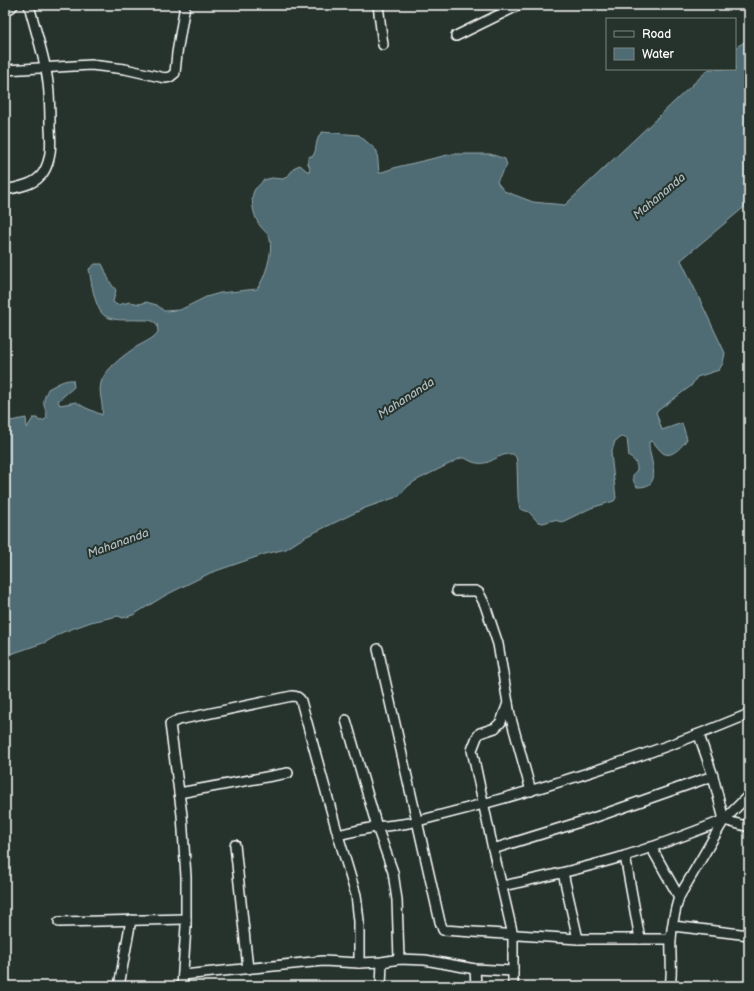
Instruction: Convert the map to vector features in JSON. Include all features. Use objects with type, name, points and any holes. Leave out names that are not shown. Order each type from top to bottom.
[{"type":"main road","points":[[5,9],[11,5]]},
{"type":"street","points":[[5,190],[26,185],[34,181],[42,173],[49,159],[51,148],[50,100],[46,68],[29,5]]},
{"type":"street","points":[[5,70],[91,65],[125,69],[165,78],[173,76],[176,70],[177,53],[185,5]]},
{"type":"street","points":[[378,5],[382,45]]},
{"type":"street","points":[[456,36],[520,5]]},
{"type":"street","points":[[456,591],[479,593],[483,601],[498,644],[516,741],[531,791]]},
{"type":"street","points":[[378,649],[416,822],[443,930],[578,939],[671,939]]},
{"type":"street","points":[[182,986],[186,919],[186,877],[180,793],[169,726],[173,721],[296,696],[301,701],[356,895],[359,921],[359,962]]},
{"type":"street","points":[[508,703],[501,722],[495,728],[480,733],[477,737],[473,744],[473,755],[513,935],[513,986]]},
{"type":"street","points":[[338,835],[377,827],[416,822],[531,791],[583,775],[699,735],[749,714]]},
{"type":"street","points":[[346,720],[377,827],[390,863],[395,884],[399,959]]},
{"type":"street","points":[[699,735],[713,776],[724,820]]},
{"type":"street","points":[[180,793],[288,773]]},
{"type":"street","points":[[493,849],[593,818],[713,776]]},
{"type":"street","points":[[670,986],[672,974],[671,939],[679,896],[724,820],[749,795]]},
{"type":"street","points":[[502,886],[562,873],[625,856],[724,820],[749,827]]},
{"type":"street","points":[[236,845],[248,969]]},
{"type":"street","points":[[652,847],[679,896]]},
{"type":"street","points":[[625,856],[640,939]]},
{"type":"street","points":[[562,873],[578,939]]},
{"type":"street","points":[[59,922],[186,919]]},
{"type":"street","points":[[119,986],[131,920]]},
{"type":"street","points":[[673,926],[749,935]]},
{"type":"street","points":[[183,975],[322,961],[382,962],[399,959],[425,960],[475,969],[513,971]]},
{"type":"street","points":[[381,986],[382,962]]},
{"type":"street","points":[[475,969],[476,986]]},
{"type":"water","name":"Mahananda","points":[[749,39],[749,203],[681,260],[725,353],[723,363],[719,370],[697,377],[691,386],[656,412],[662,430],[682,423],[687,439],[683,445],[670,454],[663,453],[652,441],[649,442],[654,471],[651,483],[646,486],[637,487],[634,483],[633,474],[637,470],[636,464],[629,457],[627,438],[621,437],[615,441],[611,454],[616,498],[614,501],[591,508],[562,522],[554,520],[543,523],[538,522],[529,512],[520,509],[518,498],[517,462],[516,457],[513,454],[501,456],[486,463],[473,462],[465,458],[461,458],[415,481],[401,494],[394,498],[365,508],[305,537],[286,549],[265,554],[210,573],[166,595],[133,615],[123,618],[118,616],[91,622],[63,632],[46,642],[5,656],[5,422],[26,418],[27,428],[33,418],[37,418],[39,421],[47,418],[44,403],[48,389],[66,380],[73,380],[74,387],[58,401],[60,405],[76,402],[102,415],[100,387],[106,373],[122,357],[158,332],[157,324],[155,322],[146,320],[113,319],[102,313],[96,302],[89,269],[95,264],[102,264],[109,280],[116,290],[113,302],[117,305],[130,302],[140,304],[146,302],[157,305],[164,311],[180,310],[206,297],[220,293],[257,289],[263,279],[268,265],[271,245],[269,236],[258,223],[254,214],[252,203],[253,193],[263,180],[272,178],[283,179],[288,176],[295,167],[300,165],[309,171],[310,168],[308,159],[310,156],[313,156],[318,138],[322,132],[359,135],[377,151],[379,173],[397,167],[452,154],[490,154],[505,159],[507,165],[497,182],[504,191],[533,202],[565,205],[708,70],[736,70],[736,47]]}]
